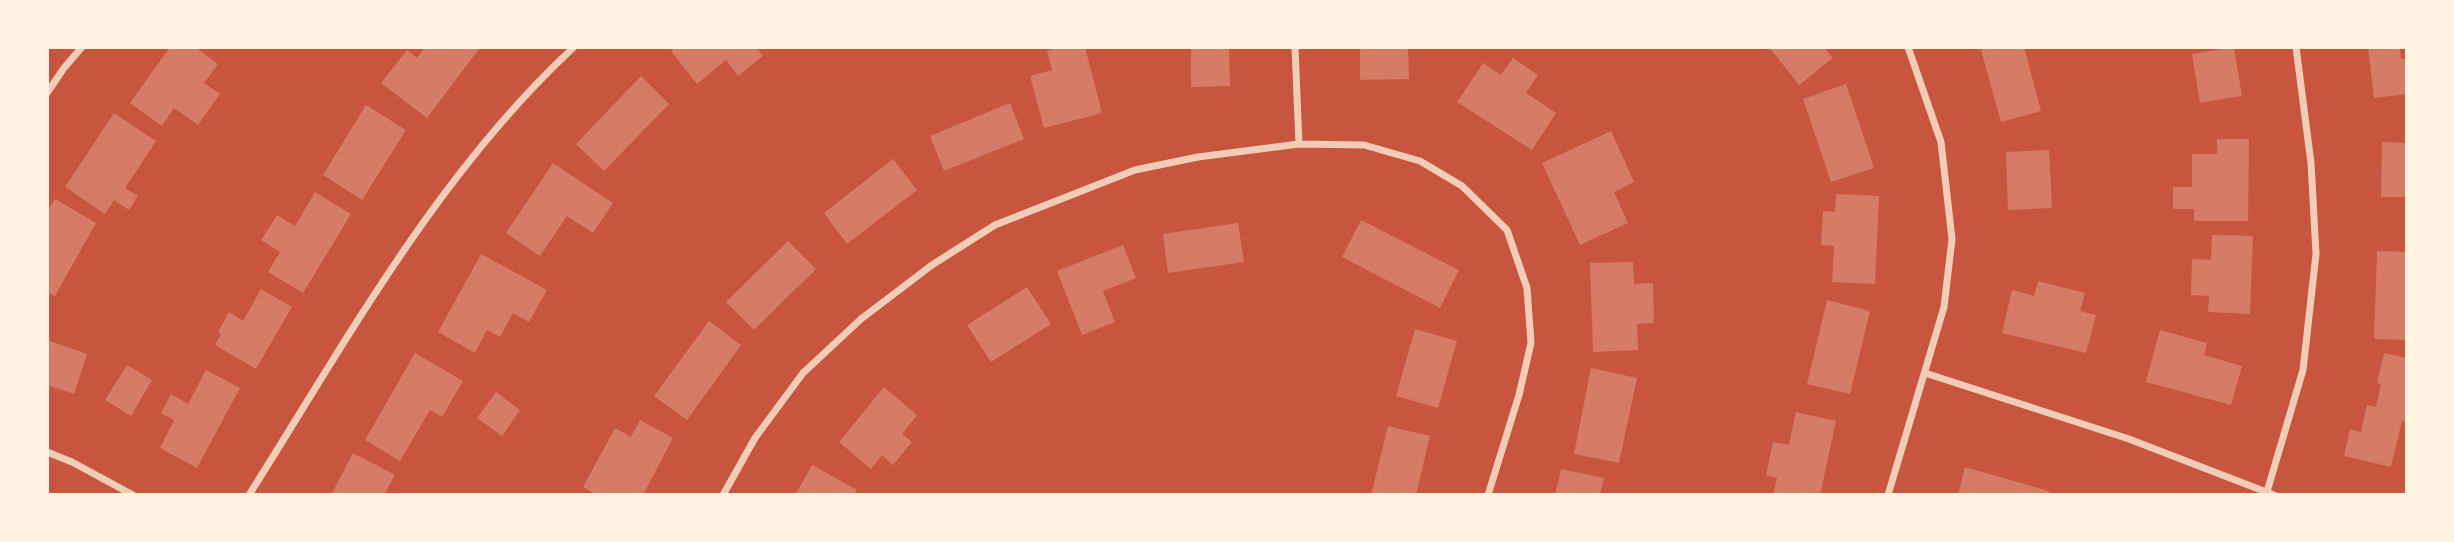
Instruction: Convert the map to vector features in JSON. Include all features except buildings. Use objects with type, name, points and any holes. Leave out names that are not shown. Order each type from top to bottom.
[{"type":"street","points":[[47,93],[82,47]]},
{"type":"street","points":[[249,495],[405,246],[469,163],[544,75],[575,47]]},
{"type":"street","points":[[1295,47],[1300,144]]},
{"type":"street","points":[[1888,495],[1944,307],[1952,239],[1941,142],[1908,47]]},
{"type":"street","points":[[1925,373],[2129,439],[2269,494],[2303,370],[2316,254],[2311,163],[2296,47]]},
{"type":"street","points":[[723,495],[755,438],[803,373],[861,319],[932,265],[995,225],[1135,170],[1198,157],[1300,144],[1364,145],[1420,161],[1462,186],[1507,230],[1527,288],[1531,343],[1519,395],[1488,495]]},
{"type":"street","points":[[47,452],[72,462],[132,495]]}]
